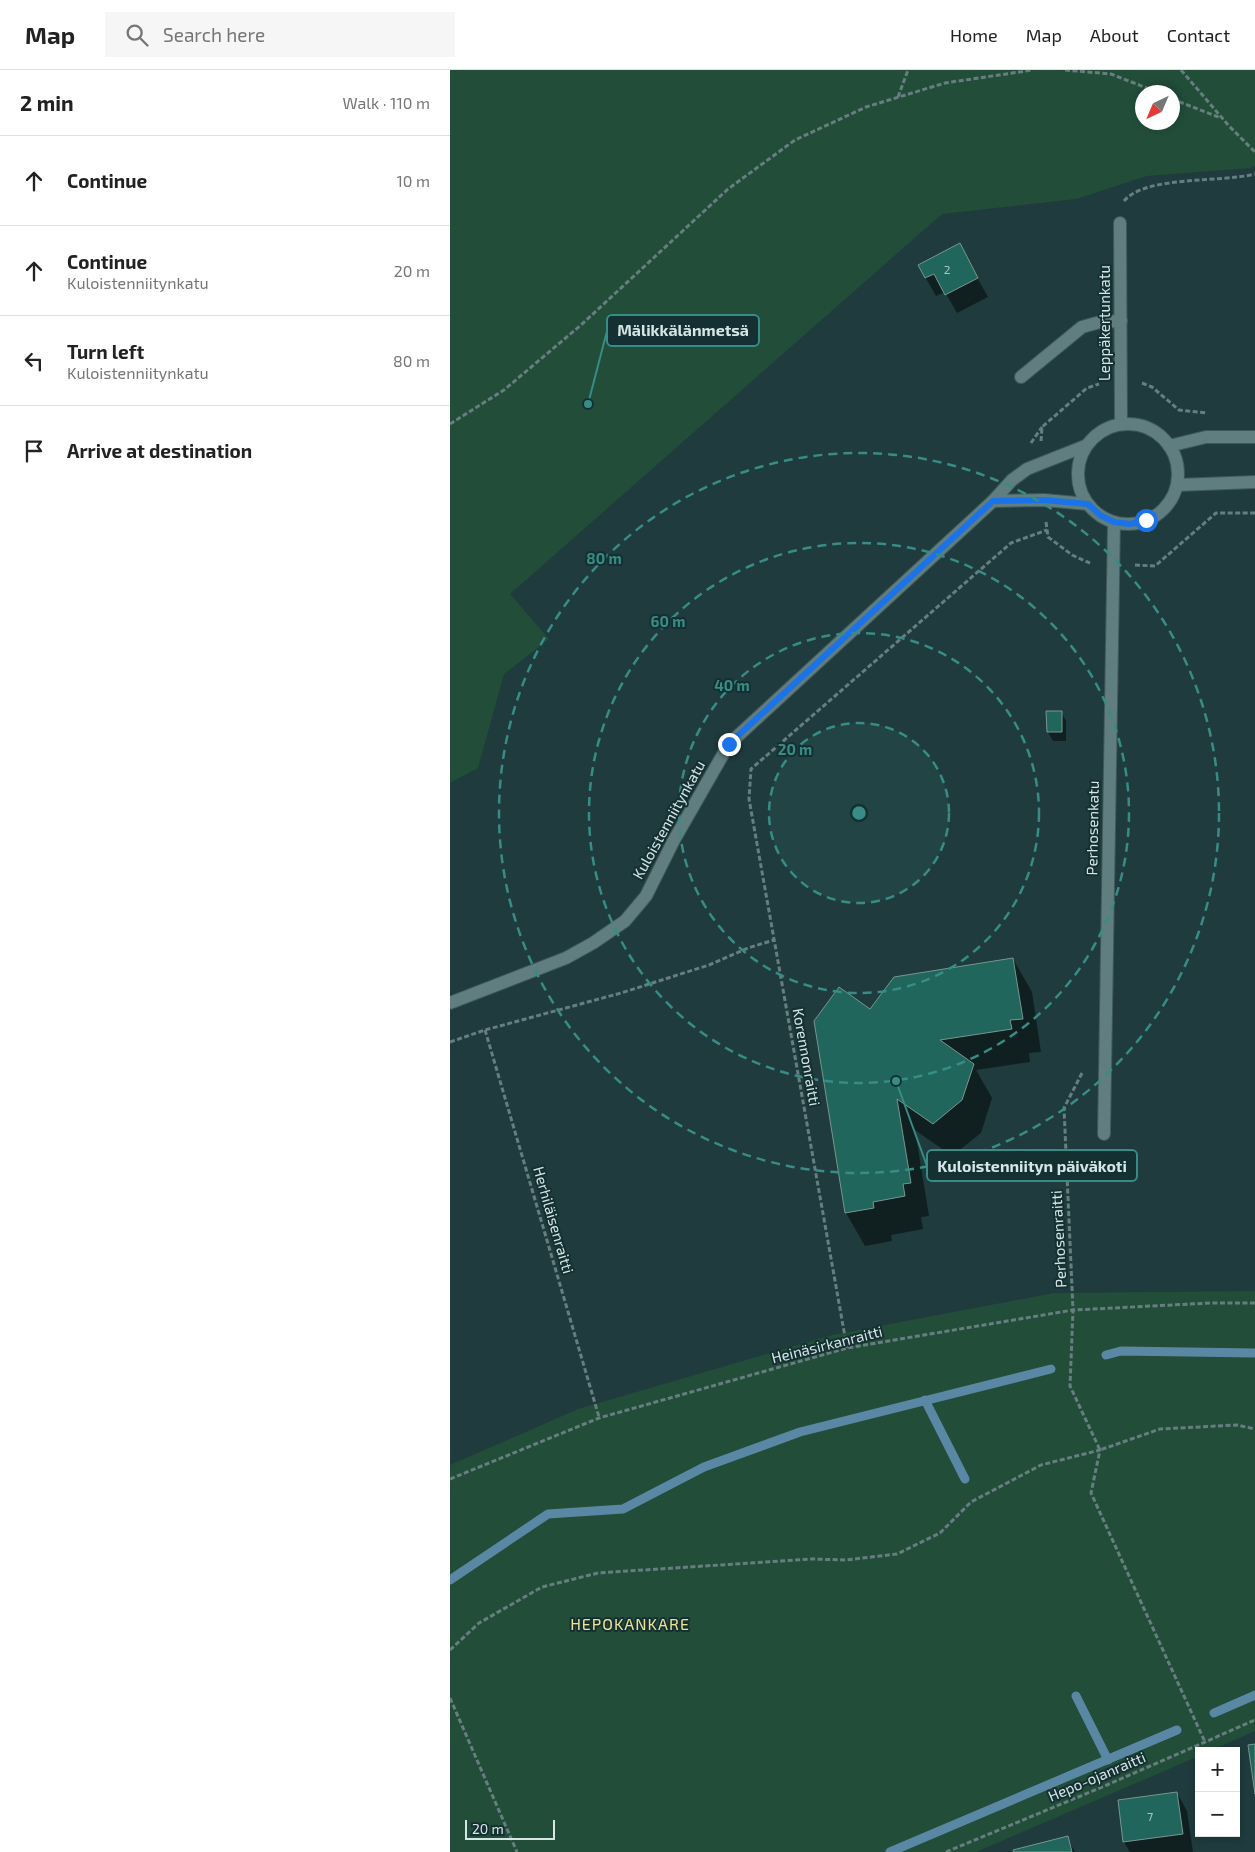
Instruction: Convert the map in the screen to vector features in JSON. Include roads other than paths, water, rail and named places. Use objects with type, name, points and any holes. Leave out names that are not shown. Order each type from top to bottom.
[{"type":"street","name":"Leppäkertunkatu","points":[[1120,223],[1121,424]]},
{"type":"street","points":[[1021,376],[1082,327],[1100,322],[1121,321]]},
{"type":"street","points":[[1121,424],[1135,424],[1148,428],[1160,435],[1170,446],[1176,458],[1177,486],[1170,500],[1160,512],[1146,520],[1130,524],[1114,522],[1100,515],[1088,504],[1080,490],[1077,474],[1079,460],[1085,446],[1095,436],[1107,428],[1121,424]]},
{"type":"street","points":[[1170,446],[1206,437],[1255,437]]},
{"type":"street","name":"Kuloistenniitynkatu","points":[[450,1003],[566,958],[593,943],[625,921],[646,896],[674,840],[729,744],[993,501],[1012,480],[1027,469],[1085,446]]},
{"type":"street","points":[[1177,486],[1255,482]]},
{"type":"street","points":[[993,501],[1044,500],[1088,504]]},
{"type":"street","name":"Perhosenkatu","points":[[1104,1134],[1114,522]]},
{"type":"waterway","points":[[1106,1355],[1121,1351],[1255,1353]]},
{"type":"waterway","points":[[450,1580],[548,1514],[623,1509],[704,1467],[800,1432],[1051,1369]]},
{"type":"waterway","points":[[925,1400],[965,1479]]},
{"type":"waterway","points":[[1214,1713],[1255,1695]]},
{"type":"waterway","points":[[1076,1696],[1108,1760]]},
{"type":"waterway","points":[[890,1852],[1177,1730]]},
{"type":"place","name":"Mälikkälänmetsä","points":[[588,404]]},
{"type":"place","name":"Kuloistenniityn päiväkoti","points":[[896,1081]]},
{"type":"district","name":"HEPOKANKARE","points":[[630,1624]]}]
